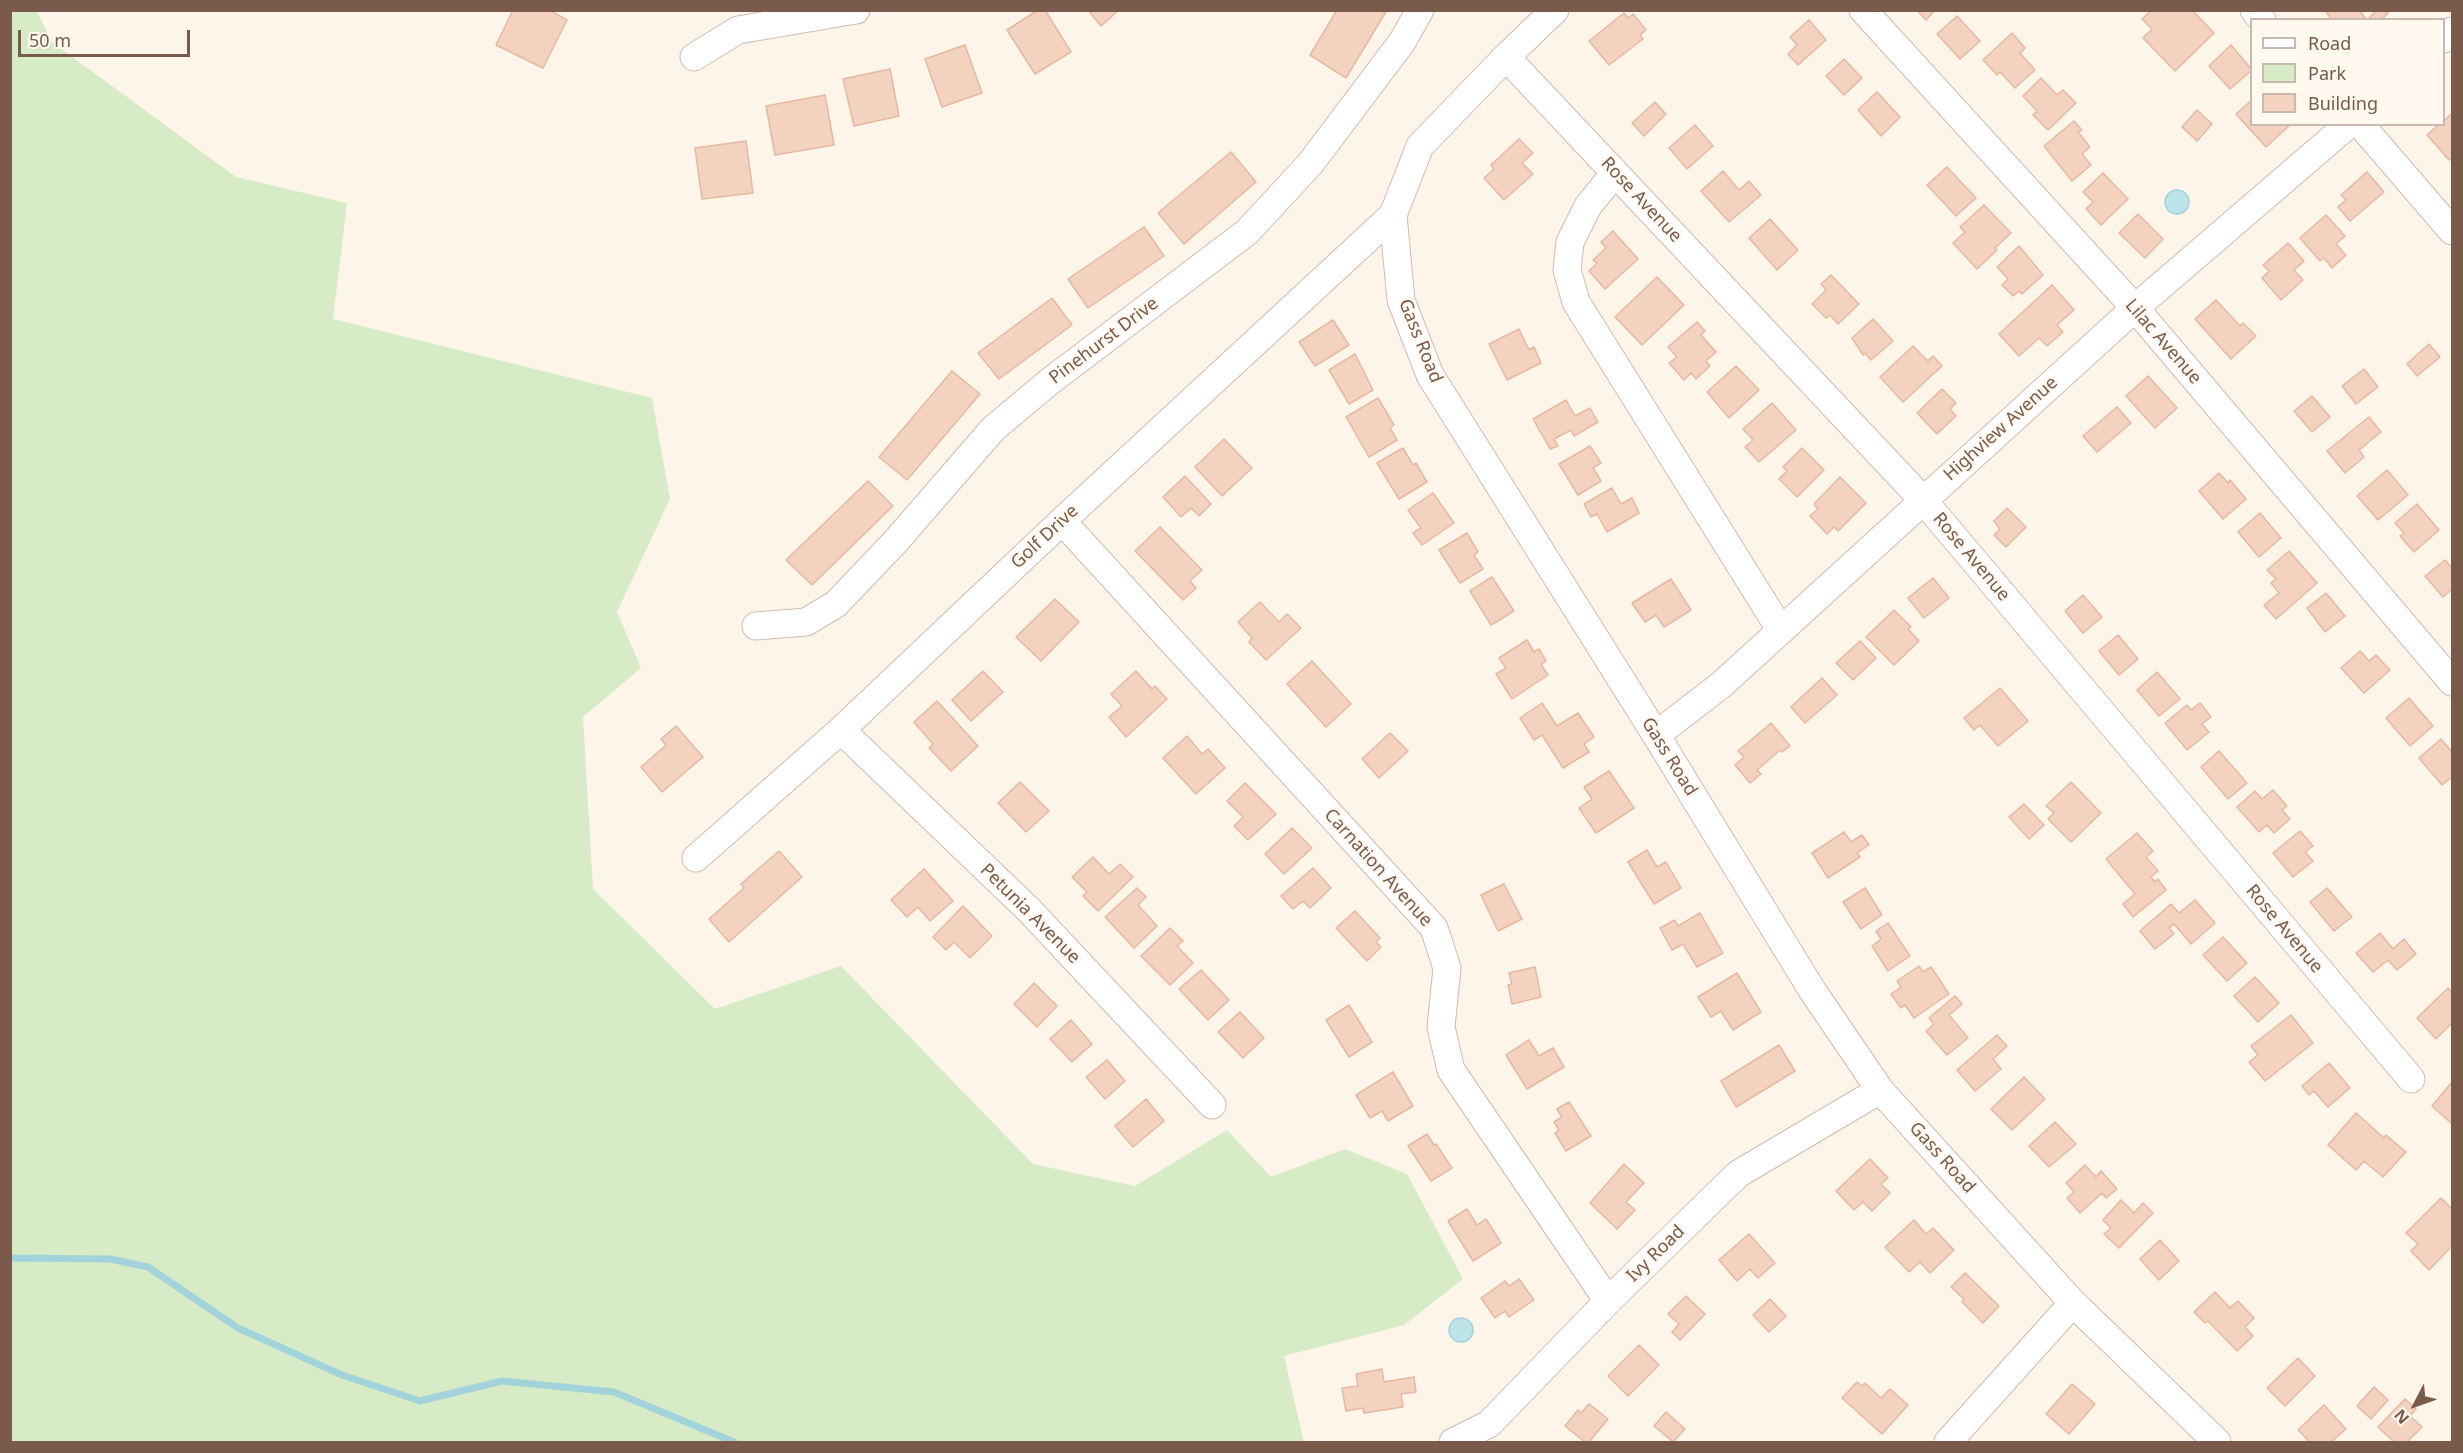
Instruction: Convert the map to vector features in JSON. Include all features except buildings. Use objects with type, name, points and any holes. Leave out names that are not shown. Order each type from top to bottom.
[{"type":"street","points":[[694,57],[738,30],[856,10]]},
{"type":"street","name":"Pinehurst Drive","points":[[756,626],[806,622],[836,604],[896,541],[993,429],[1049,382],[1247,232],[1310,164],[1402,42],[1420,10]]},
{"type":"street","name":"Gass Road","points":[[1555,10],[1420,146],[1393,215],[1401,300],[1430,375],[1656,735],[1812,990],[1880,1090],[2073,1303],[2217,1443]]},
{"type":"street","name":"Lilac Avenue","points":[[1863,10],[2135,308],[2452,682]]},
{"type":"street","name":"Rose Avenue","points":[[1506,57],[1923,500],[2411,1080]]},
{"type":"street","name":"Highview Avenue","points":[[1656,735],[1720,685],[2135,308],[2347,126]]},
{"type":"street","points":[[2362,126],[2452,231]]},
{"type":"street","points":[[1615,173],[1588,206],[1570,242],[1567,270],[1576,302],[1780,629]]},
{"type":"street","name":"Golf Drive","points":[[696,858],[841,730],[1062,521],[1393,215]]},
{"type":"street","name":"Carnation Avenue","points":[[1062,521],[1434,928],[1447,968],[1441,1027],[1451,1070],[1608,1301]]},
{"type":"street","name":"Petunia Avenue","points":[[841,730],[1029,910],[1212,1105]]},
{"type":"street","name":"Ivy Road","points":[[1453,1443],[1489,1424],[1608,1301],[1738,1174],[1880,1090]]},
{"type":"street","points":[[1948,1443],[2073,1303]]},
{"type":"green space","points":[[10,11],[37,11],[52,42],[236,177],[347,203],[333,319],[652,398],[670,499],[617,612],[641,668],[583,717],[593,889],[715,1009],[841,966],[1033,1164],[1135,1186],[1227,1130],[1271,1177],[1345,1149],[1407,1174],[1463,1279],[1404,1325],[1284,1356],[1304,1442],[11,1442]]},
{"type":"water","points":[[2172,190],[2182,190],[2189,197],[2189,207],[2182,214],[2172,214],[2165,207],[2165,197]]},
{"type":"water","points":[[1461,1318],[1470,1321],[1473,1330],[1470,1339],[1461,1342],[1452,1339],[1449,1330],[1452,1321]]},
{"type":"waterway","points":[[10,1258],[110,1259],[148,1267],[238,1328],[342,1375],[420,1401],[502,1381],[614,1392],[734,1442]]}]
